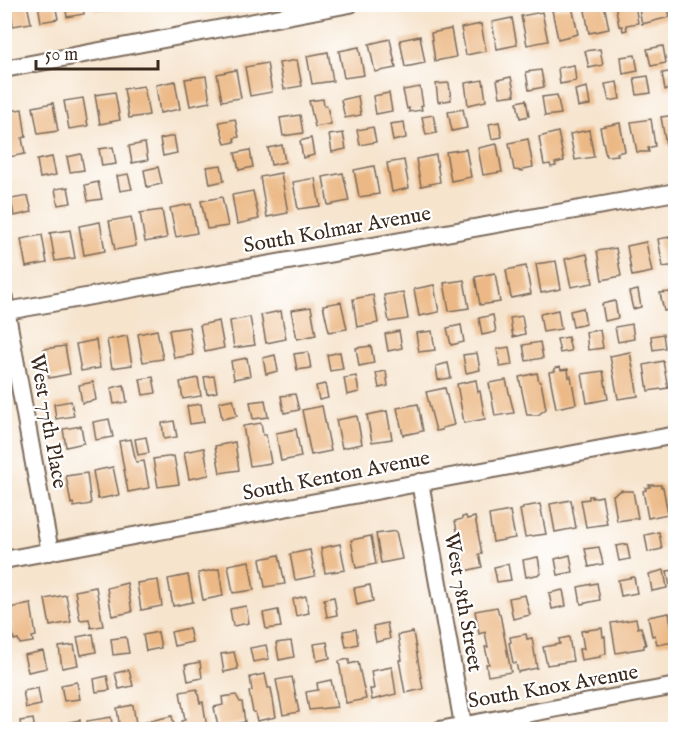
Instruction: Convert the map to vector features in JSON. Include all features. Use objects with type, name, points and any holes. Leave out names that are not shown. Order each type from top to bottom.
[{"type":"street","points":[[4,69],[350,4]]},
{"type":"street","name":"South Kolmar Avenue","points":[[6,304],[675,192]]},
{"type":"street","name":"West 77th Place","points":[[6,304],[50,552]]},
{"type":"street","name":"South Kenton Avenue","points":[[4,560],[675,435]]},
{"type":"street","name":"West 78th Street","points":[[420,482],[463,727]]},
{"type":"street","name":"South Knox Avenue","points":[[439,729],[463,727],[675,686]]},
{"type":"building","points":[[10,4],[27,4],[31,23],[13,26]]},
{"type":"building","points":[[38,4],[55,4],[58,19],[41,22]]},
{"type":"building","points":[[65,4],[83,4],[84,14],[67,17]]},
{"type":"building","points":[[94,4],[112,4],[113,8],[95,11]]},
{"type":"building","points":[[604,4],[609,29],[589,33],[584,5]]},
{"type":"building","points":[[615,4],[635,4],[638,23],[626,25],[627,30],[623,31],[622,26],[619,26]]},
{"type":"building","points":[[638,4],[667,4],[670,17],[642,24]]},
{"type":"building","points":[[572,6],[578,34],[558,39],[552,10]]},
{"type":"building","points":[[542,12],[548,41],[527,45],[521,16]]},
{"type":"building","points":[[512,18],[517,45],[497,49],[492,22]]},
{"type":"building","points":[[481,24],[486,51],[466,55],[461,28]]},
{"type":"building","points":[[451,29],[456,57],[435,61],[431,33]]},
{"type":"building","points":[[420,36],[425,63],[405,67],[400,40]]},
{"type":"building","points":[[390,39],[396,68],[375,72],[369,44]]},
{"type":"building","points":[[663,46],[666,63],[651,66],[647,49]]},
{"type":"building","points":[[359,47],[364,75],[344,78],[339,51]]},
{"type":"building","points":[[600,49],[603,65],[589,68],[585,51]]},
{"type":"building","points":[[328,52],[333,81],[312,84],[307,56]]},
{"type":"building","points":[[635,55],[638,71],[623,74],[621,57]]},
{"type":"building","points":[[297,60],[302,86],[284,89],[279,63]]},
{"type":"building","points":[[267,63],[272,92],[250,96],[245,67]]},
{"type":"building","points":[[574,65],[576,81],[560,84],[558,68]]},
{"type":"building","points":[[236,70],[241,98],[222,101],[217,74]]},
{"type":"building","points":[[541,70],[544,87],[529,90],[526,72]]},
{"type":"building","points":[[676,71],[676,88],[665,90],[662,73]]},
{"type":"building","points":[[206,76],[210,102],[190,106],[185,79]]},
{"type":"building","points":[[648,76],[651,93],[637,95],[634,78]]},
{"type":"building","points":[[511,77],[515,95],[500,97],[497,80]]},
{"type":"building","points":[[483,80],[486,101],[468,105],[465,83]]},
{"type":"building","points":[[175,81],[180,109],[160,113],[156,85]]},
{"type":"building","points":[[617,82],[620,99],[609,101],[605,84]]},
{"type":"building","points":[[449,83],[451,100],[438,102],[436,84]]},
{"type":"building","points":[[144,86],[149,115],[129,118],[124,89]]},
{"type":"building","points":[[420,87],[422,110],[409,112],[403,90]]},
{"type":"building","points":[[587,87],[590,105],[578,107],[575,90]]},
{"type":"building","points":[[115,92],[120,120],[100,124],[95,95]]},
{"type":"building","points":[[389,93],[392,111],[376,114],[373,96]]},
{"type":"building","points":[[557,95],[561,114],[545,116],[542,97]]},
{"type":"building","points":[[358,96],[361,115],[345,118],[341,100]]},
{"type":"building","points":[[83,98],[88,126],[69,129],[64,101]]},
{"type":"building","points":[[323,99],[331,124],[315,127],[309,101]]},
{"type":"building","points":[[526,100],[529,116],[520,118],[517,102]]},
{"type":"building","points":[[53,103],[58,131],[38,134],[33,107]]},
{"type":"building","points":[[22,109],[26,137],[22,138],[25,154],[9,157],[4,132],[4,112]]},
{"type":"building","points":[[463,109],[467,128],[452,131],[448,112]]},
{"type":"building","points":[[300,115],[303,133],[283,136],[280,118]]},
{"type":"building","points":[[433,115],[437,133],[426,135],[422,117]]},
{"type":"building","points":[[676,115],[676,143],[666,145],[661,117]]},
{"type":"building","points":[[235,119],[239,137],[234,138],[235,142],[225,144],[219,122]]},
{"type":"building","points":[[651,119],[655,146],[648,148],[649,152],[637,152],[631,122]]},
{"type":"building","points":[[404,122],[406,138],[393,141],[390,124]]},
{"type":"building","points":[[499,122],[502,137],[492,139],[489,124]]},
{"type":"building","points":[[620,123],[625,151],[617,153],[618,155],[606,156],[600,127]]},
{"type":"building","points":[[373,127],[376,142],[360,145],[357,130]]},
{"type":"building","points":[[589,130],[594,157],[575,160],[570,134]]},
{"type":"building","points":[[558,132],[564,161],[555,163],[556,166],[551,167],[550,164],[544,165],[539,137]]},
{"type":"building","points":[[343,133],[346,149],[332,152],[329,135]]},
{"type":"building","points":[[174,136],[177,153],[163,156],[160,139]]},
{"type":"building","points":[[311,138],[314,155],[303,158],[300,141]]},
{"type":"building","points":[[528,139],[533,167],[523,169],[523,171],[514,170],[509,143]]},
{"type":"building","points":[[145,143],[148,160],[132,163],[129,146]]},
{"type":"building","points":[[497,144],[502,172],[483,175],[478,148]]},
{"type":"building","points":[[282,145],[285,162],[271,165],[268,148]]},
{"type":"building","points":[[113,147],[116,164],[102,166],[99,149]]},
{"type":"building","points":[[466,149],[471,177],[451,181],[446,152]]},
{"type":"building","points":[[250,150],[253,167],[239,170],[235,153]]},
{"type":"building","points":[[81,154],[84,170],[70,172],[67,157]]},
{"type":"building","points":[[436,155],[440,182],[421,186],[416,159]]},
{"type":"building","points":[[52,157],[56,175],[40,178],[37,160]]},
{"type":"building","points":[[404,160],[409,188],[392,192],[387,163]]},
{"type":"building","points":[[221,165],[224,181],[210,184],[207,167]]},
{"type":"building","points":[[374,166],[379,194],[359,197],[354,170]]},
{"type":"building","points":[[158,167],[162,184],[147,187],[144,170]]},
{"type":"building","points":[[281,173],[288,213],[267,217],[260,177]]},
{"type":"building","points":[[343,173],[349,201],[328,205],[323,177]]},
{"type":"building","points":[[128,174],[132,189],[120,191],[117,176]]},
{"type":"building","points":[[315,178],[320,206],[298,209],[293,182]]},
{"type":"building","points":[[98,182],[102,199],[88,201],[85,185]]},
{"type":"building","points":[[68,187],[71,203],[58,205],[55,189]]},
{"type":"building","points":[[253,191],[259,219],[237,224],[232,195]]},
{"type":"building","points":[[28,196],[32,212],[14,216],[11,199]]},
{"type":"building","points":[[222,197],[228,226],[207,229],[201,201]]},
{"type":"building","points":[[191,204],[197,233],[176,237],[170,208]]},
{"type":"building","points":[[162,210],[167,238],[145,242],[140,213]]},
{"type":"building","points":[[131,217],[136,246],[115,250],[109,221]]},
{"type":"building","points":[[100,222],[105,251],[84,255],[79,226]]},
{"type":"building","points":[[70,230],[75,258],[55,261],[50,233]]},
{"type":"building","points":[[42,235],[47,263],[26,267],[21,239]]},
{"type":"building","points":[[676,236],[676,265],[663,267],[658,239]]},
{"type":"building","points":[[646,242],[652,272],[632,276],[627,246]]},
{"type":"building","points":[[616,248],[621,276],[602,280],[597,251]]},
{"type":"building","points":[[587,254],[593,283],[571,287],[565,259]]},
{"type":"building","points":[[556,261],[561,289],[541,293],[536,264]]},
{"type":"building","points":[[526,266],[531,294],[511,298],[506,270]]},
{"type":"building","points":[[495,273],[500,302],[480,305],[475,277]]},
{"type":"building","points":[[464,280],[469,308],[449,311],[444,283]]},
{"type":"building","points":[[434,285],[439,312],[419,316],[414,289]]},
{"type":"building","points":[[638,290],[641,307],[633,309],[629,292]]},
{"type":"building","points":[[403,292],[408,319],[389,322],[384,295]]},
{"type":"building","points":[[670,292],[673,309],[664,311],[660,293]]},
{"type":"building","points":[[373,295],[378,323],[357,327],[353,299]]},
{"type":"building","points":[[615,301],[618,318],[605,321],[602,304]]},
{"type":"building","points":[[341,302],[347,329],[329,332],[323,305]]},
{"type":"building","points":[[311,307],[316,335],[297,339],[291,310]]},
{"type":"building","points":[[583,308],[586,324],[573,327],[570,311]]},
{"type":"building","points":[[558,310],[561,329],[543,332],[540,314]]},
{"type":"building","points":[[281,311],[286,339],[266,343],[261,315]]},
{"type":"building","points":[[493,315],[496,332],[482,335],[479,318]]},
{"type":"building","points":[[522,316],[525,334],[513,337],[510,318]]},
{"type":"building","points":[[250,317],[255,345],[234,348],[230,321]]},
{"type":"building","points":[[219,321],[224,348],[205,352],[200,325]]},
{"type":"building","points":[[632,324],[634,339],[618,342],[615,327]]},
{"type":"building","points":[[461,325],[464,342],[451,345],[447,328]]},
{"type":"building","points":[[189,327],[193,355],[174,358],[169,330]]},
{"type":"building","points":[[157,330],[163,359],[143,362],[138,334]]},
{"type":"building","points":[[600,330],[603,348],[588,350],[586,332]]},
{"type":"building","points":[[399,331],[402,348],[388,351],[385,334]]},
{"type":"building","points":[[432,331],[435,350],[419,352],[416,333]]},
{"type":"building","points":[[663,334],[665,348],[653,350],[651,336]]},
{"type":"building","points":[[127,336],[132,365],[112,368],[107,340]]},
{"type":"building","points":[[568,337],[571,351],[560,353],[557,339]]},
{"type":"building","points":[[96,340],[100,368],[81,371],[76,344]]},
{"type":"building","points":[[540,342],[543,358],[526,361],[523,345]]},
{"type":"building","points":[[65,346],[70,374],[49,378],[44,349]]},
{"type":"building","points":[[371,346],[374,363],[359,366],[356,348]]},
{"type":"building","points":[[509,347],[512,365],[500,367],[497,349]]},
{"type":"building","points":[[308,352],[311,368],[297,370],[294,354]]},
{"type":"building","points":[[340,352],[343,369],[330,371],[327,355]]},
{"type":"building","points":[[630,352],[638,396],[618,399],[610,356]]},
{"type":"building","points":[[477,353],[480,370],[466,373],[463,355]]},
{"type":"building","points":[[275,355],[278,371],[266,374],[263,358]]},
{"type":"building","points":[[247,358],[250,376],[234,379],[231,361]]},
{"type":"building","points":[[663,361],[668,388],[648,391],[644,365]]},
{"type":"building","points":[[448,363],[451,378],[438,380],[436,366]]},
{"type":"building","points":[[560,367],[561,370],[568,369],[576,404],[556,408],[549,372]]},
{"type":"building","points":[[386,371],[388,386],[379,388],[376,373]]},
{"type":"building","points":[[603,371],[608,399],[587,403],[582,374]]},
{"type":"building","points":[[537,373],[546,409],[538,415],[527,415],[519,377]]},
{"type":"building","points":[[214,376],[217,392],[207,394],[204,377]]},
{"type":"building","points":[[356,376],[359,392],[347,395],[344,378]]},
{"type":"building","points":[[153,377],[156,393],[143,395],[140,379]]},
{"type":"building","points":[[198,378],[201,396],[183,399],[180,382]]},
{"type":"building","points":[[476,380],[485,419],[464,423],[457,384]]},
{"type":"building","points":[[506,380],[514,413],[495,416],[489,383]]},
{"type":"building","points":[[93,382],[96,400],[82,403],[79,385]]},
{"type":"building","points":[[325,384],[328,398],[319,400],[316,386]]},
{"type":"building","points":[[124,385],[127,402],[114,404],[111,388]]},
{"type":"building","points":[[445,388],[454,425],[436,431],[426,392]]},
{"type":"building","points":[[295,394],[299,410],[284,413],[281,396]]},
{"type":"building","points":[[233,399],[237,416],[222,419],[219,402]]},
{"type":"building","points":[[265,400],[268,417],[253,419],[250,402]]},
{"type":"building","points":[[71,401],[74,416],[56,419],[54,404]]},
{"type":"building","points":[[201,404],[204,422],[190,424],[187,406]]},
{"type":"building","points":[[418,404],[423,431],[403,435],[397,408]]},
{"type":"building","points":[[322,406],[331,451],[311,455],[302,410]]},
{"type":"building","points":[[387,411],[392,439],[372,442],[367,415]]},
{"type":"building","points":[[357,416],[362,444],[342,448],[336,420]]},
{"type":"building","points":[[109,419],[113,437],[96,440],[93,422]]},
{"type":"building","points":[[174,421],[177,437],[164,439],[162,423]]},
{"type":"building","points":[[261,423],[263,435],[266,435],[271,463],[250,466],[243,426]]},
{"type":"building","points":[[81,426],[84,443],[66,447],[63,429]]},
{"type":"building","points":[[296,429],[301,457],[281,461],[276,433]]},
{"type":"building","points":[[146,437],[149,453],[138,455],[135,439]]},
{"type":"building","points":[[131,439],[136,462],[144,461],[149,488],[128,492],[119,441]]},
{"type":"building","points":[[235,442],[239,470],[220,473],[215,446]]},
{"type":"building","points":[[204,448],[209,475],[189,479],[184,452]]},
{"type":"building","points":[[174,456],[179,484],[158,487],[153,459]]},
{"type":"building","points":[[113,467],[119,495],[98,499],[93,471]]},
{"type":"building","points":[[87,473],[91,504],[74,507],[73,503],[71,504],[66,476]]},
{"type":"building","points":[[649,485],[663,487],[668,514],[648,518],[643,491],[650,487]]},
{"type":"building","points":[[622,490],[633,491],[638,518],[617,521],[613,495]]},
{"type":"building","points":[[589,496],[592,498],[602,496],[607,524],[586,527],[581,500],[589,499]]},
{"type":"building","points":[[571,500],[576,528],[555,532],[550,504]]},
{"type":"building","points":[[540,504],[546,534],[525,537],[520,510],[523,507]]},
{"type":"building","points":[[510,511],[515,538],[493,542],[489,515]]},
{"type":"building","points":[[466,516],[467,519],[475,517],[482,554],[479,554],[482,567],[465,571],[455,521]]},
{"type":"building","points":[[396,531],[402,559],[381,563],[376,534]]},
{"type":"building","points":[[659,532],[662,549],[648,552],[645,535]]},
{"type":"building","points":[[371,536],[376,564],[356,568],[351,540]]},
{"type":"building","points":[[340,544],[345,570],[325,573],[321,548]]},
{"type":"building","points":[[627,544],[630,559],[619,561],[616,546]]},
{"type":"building","points":[[599,547],[603,564],[589,567],[585,549]]},
{"type":"building","points":[[310,550],[315,576],[295,580],[290,554]]},
{"type":"building","points":[[279,555],[285,584],[265,587],[260,559]]},
{"type":"building","points":[[570,555],[573,572],[558,575],[555,559]]},
{"type":"building","points":[[538,557],[541,574],[526,577],[523,560]]},
{"type":"building","points":[[249,561],[254,590],[233,593],[228,565]]},
{"type":"building","points":[[508,564],[511,580],[497,582],[494,567]]},
{"type":"building","points":[[219,569],[223,596],[203,600],[198,573]]},
{"type":"building","points":[[664,570],[667,588],[652,591],[649,574]]},
{"type":"building","points":[[676,570],[676,586],[670,587],[667,571]]},
{"type":"building","points":[[188,575],[193,602],[173,606],[168,579]]},
{"type":"building","points":[[634,577],[637,593],[621,596],[618,580]]},
{"type":"building","points":[[158,580],[162,606],[141,610],[137,583]]},
{"type":"building","points":[[127,583],[132,612],[112,616],[107,588]]},
{"type":"building","points":[[597,583],[600,600],[581,604],[578,587]]},
{"type":"building","points":[[370,585],[373,601],[357,605],[354,588]]},
{"type":"building","points":[[96,587],[103,626],[91,628],[89,619],[80,620],[75,591]]},
{"type":"building","points":[[563,590],[566,606],[552,609],[549,593]]},
{"type":"building","points":[[66,595],[71,622],[50,626],[45,599]]},
{"type":"building","points":[[525,595],[530,615],[513,619],[509,598]]},
{"type":"building","points":[[306,596],[309,613],[296,616],[293,599]]},
{"type":"building","points":[[334,597],[337,615],[327,617],[324,599]]},
{"type":"building","points":[[31,604],[36,636],[32,637],[33,642],[20,644],[18,639],[14,640],[9,608]]},
{"type":"building","points":[[246,606],[249,623],[233,626],[230,609]]},
{"type":"building","points":[[497,607],[511,672],[488,676],[486,664],[489,664],[485,647],[488,647],[485,632],[479,634],[475,611]]},
{"type":"building","points":[[278,610],[281,627],[266,629],[263,613]]},
{"type":"building","points":[[669,613],[674,642],[657,645],[655,635],[652,636],[648,617]]},
{"type":"building","points":[[636,619],[646,645],[644,648],[616,653],[611,623]]},
{"type":"building","points":[[387,623],[390,639],[376,642],[373,626]]},
{"type":"building","points":[[189,628],[192,642],[174,646],[171,632]]},
{"type":"building","points":[[602,628],[606,654],[581,660],[579,649],[584,649],[581,631]]},
{"type":"building","points":[[356,629],[358,644],[346,647],[343,631]]},
{"type":"building","points":[[158,632],[161,648],[146,651],[143,635]]},
{"type":"building","points":[[413,632],[423,689],[405,693],[399,660],[402,660],[398,635]]},
{"type":"building","points":[[93,634],[96,652],[81,655],[77,637]]},
{"type":"building","points":[[526,634],[527,639],[532,638],[537,668],[518,672],[516,663],[513,663],[510,637]]},
{"type":"building","points":[[126,637],[129,653],[113,655],[111,639]]},
{"type":"building","points":[[569,637],[573,661],[547,665],[543,647],[560,644],[559,639]]},
{"type":"building","points":[[291,641],[294,657],[279,660],[276,643]]},
{"type":"building","points":[[327,642],[330,658],[317,661],[314,644]]},
{"type":"building","points":[[74,645],[78,665],[62,668],[59,647]]},
{"type":"building","points":[[266,645],[269,659],[253,662],[250,648]]},
{"type":"building","points":[[43,651],[47,668],[28,672],[24,655]]},
{"type":"building","points":[[234,652],[238,669],[224,672],[221,654]]},
{"type":"building","points":[[349,659],[349,664],[358,662],[366,699],[346,703],[339,661]]},
{"type":"building","points":[[200,662],[202,678],[188,681],[185,665]]},
{"type":"building","points":[[392,667],[396,694],[372,700],[370,689],[374,689],[371,671]]},
{"type":"building","points":[[129,670],[133,686],[119,689],[115,673]]},
{"type":"building","points":[[265,674],[268,688],[271,688],[276,717],[257,721],[249,692],[252,691],[250,677]]},
{"type":"building","points":[[107,676],[110,690],[96,692],[94,679]]},
{"type":"building","points":[[292,677],[299,712],[283,715],[276,680]]},
{"type":"building","points":[[331,680],[337,707],[309,710],[306,692],[318,690],[317,683]]},
{"type":"building","points":[[77,682],[80,699],[64,701],[61,685]]},
{"type":"building","points":[[38,688],[41,705],[26,708],[23,691]]},
{"type":"building","points":[[197,689],[200,703],[203,702],[207,728],[182,730],[181,721],[185,720],[180,692]]},
{"type":"building","points":[[236,695],[242,702],[245,722],[218,727],[214,707],[223,705],[222,697]]},
{"type":"building","points":[[133,705],[137,730],[120,730],[117,708]]},
{"type":"building","points":[[172,716],[175,730],[146,730],[145,722]]},
{"type":"building","points":[[111,717],[113,730],[88,730],[87,721]]},
{"type":"building","points":[[33,719],[35,730],[21,730],[20,721]]},
{"type":"building","points":[[80,720],[81,730],[51,730],[50,726]]}]
